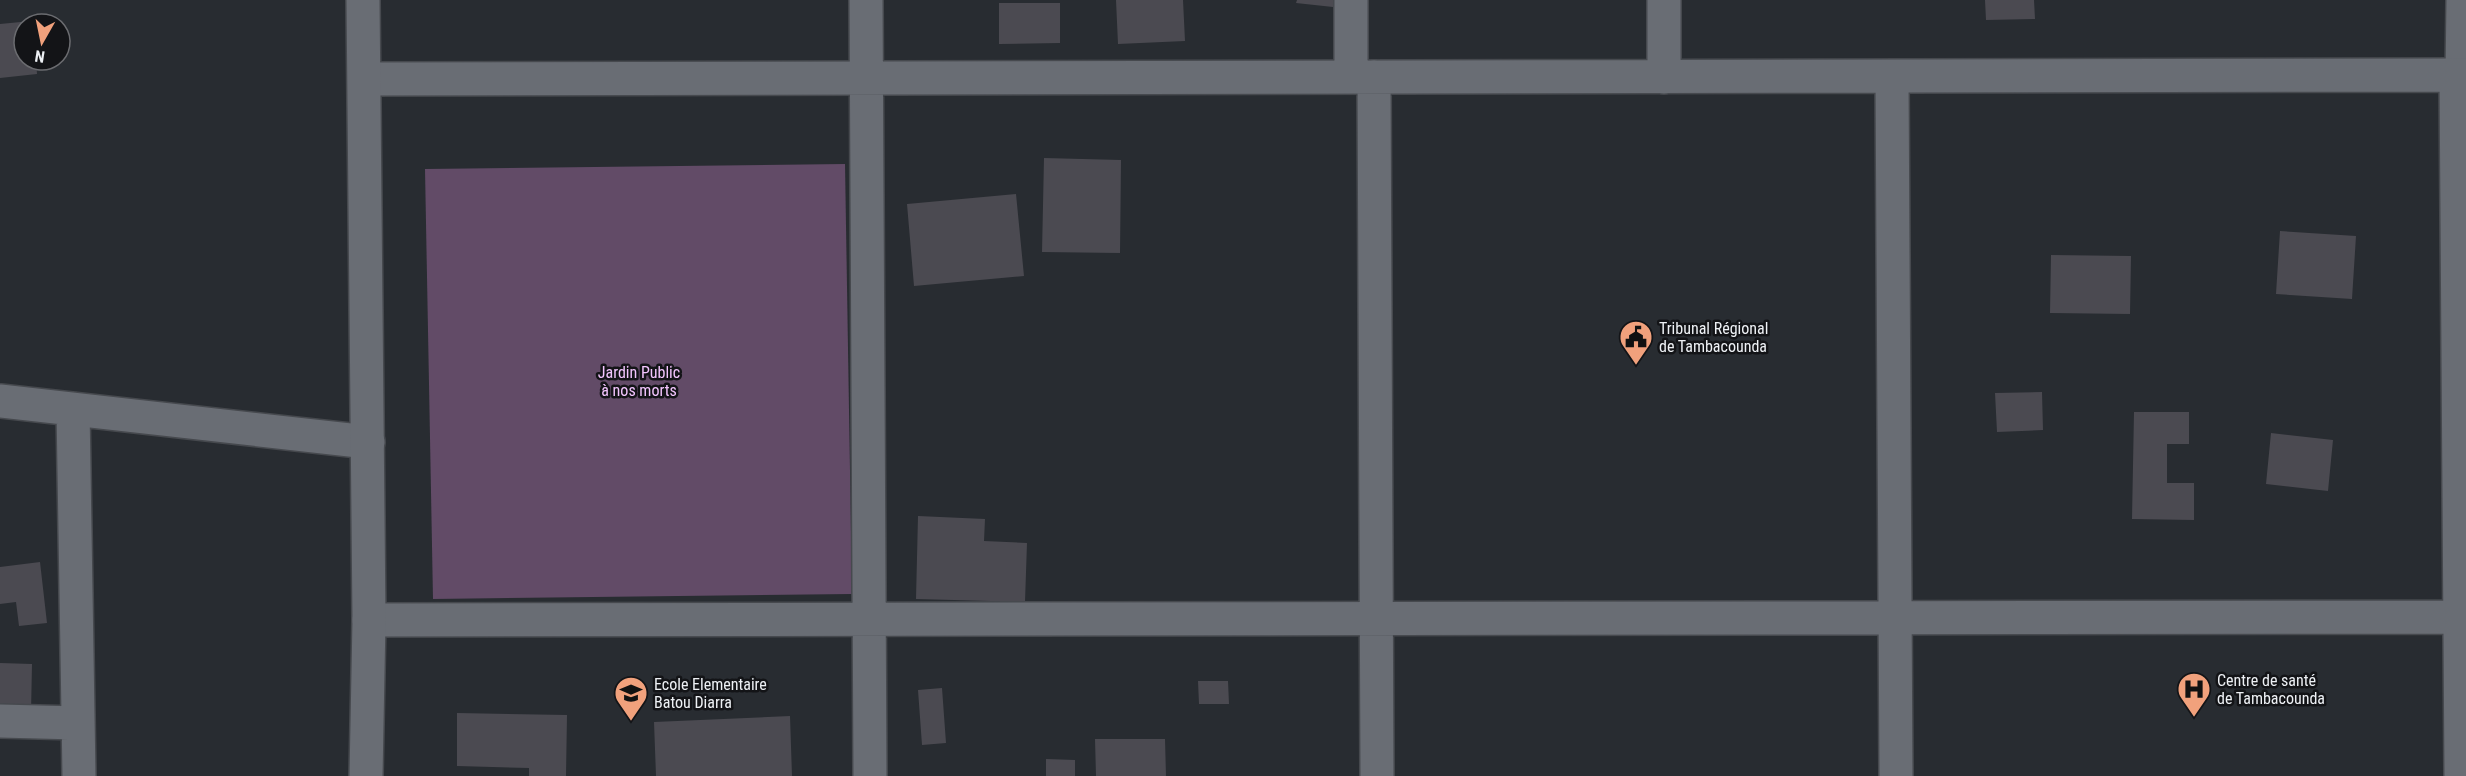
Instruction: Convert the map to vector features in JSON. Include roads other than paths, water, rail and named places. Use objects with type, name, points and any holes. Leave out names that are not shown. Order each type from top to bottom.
[{"type":"street","points":[[363,0],[369,620],[366,776]]},
{"type":"street","points":[[866,0],[870,776]]},
{"type":"street","points":[[1351,0],[1362,77],[1376,619],[1377,776]]},
{"type":"street","points":[[1664,0],[1664,77]]},
{"type":"street","points":[[365,79],[2461,75],[2463,617],[2461,776]]},
{"type":"street","points":[[1892,77],[1896,776]]},
{"type":"street","points":[[0,401],[368,442]]},
{"type":"street","points":[[73,409],[79,776]]},
{"type":"street","points":[[369,620],[2463,617]]},
{"type":"street","points":[[0,722],[78,723]]},
{"type":"lane","points":[[2457,0],[2461,75]]},
{"type":"place","name":"Tribunal Régional de Tambacounda","points":[[1636,366]]},
{"type":"place","name":"Centre de santé de Tambacounda","points":[[2194,718]]},
{"type":"place","name":"Ecole Elementaire Batou Diarra","points":[[631,722]]},
{"type":"park label","name":"Jardin Public à nos morts","points":[[639,381]]}]
